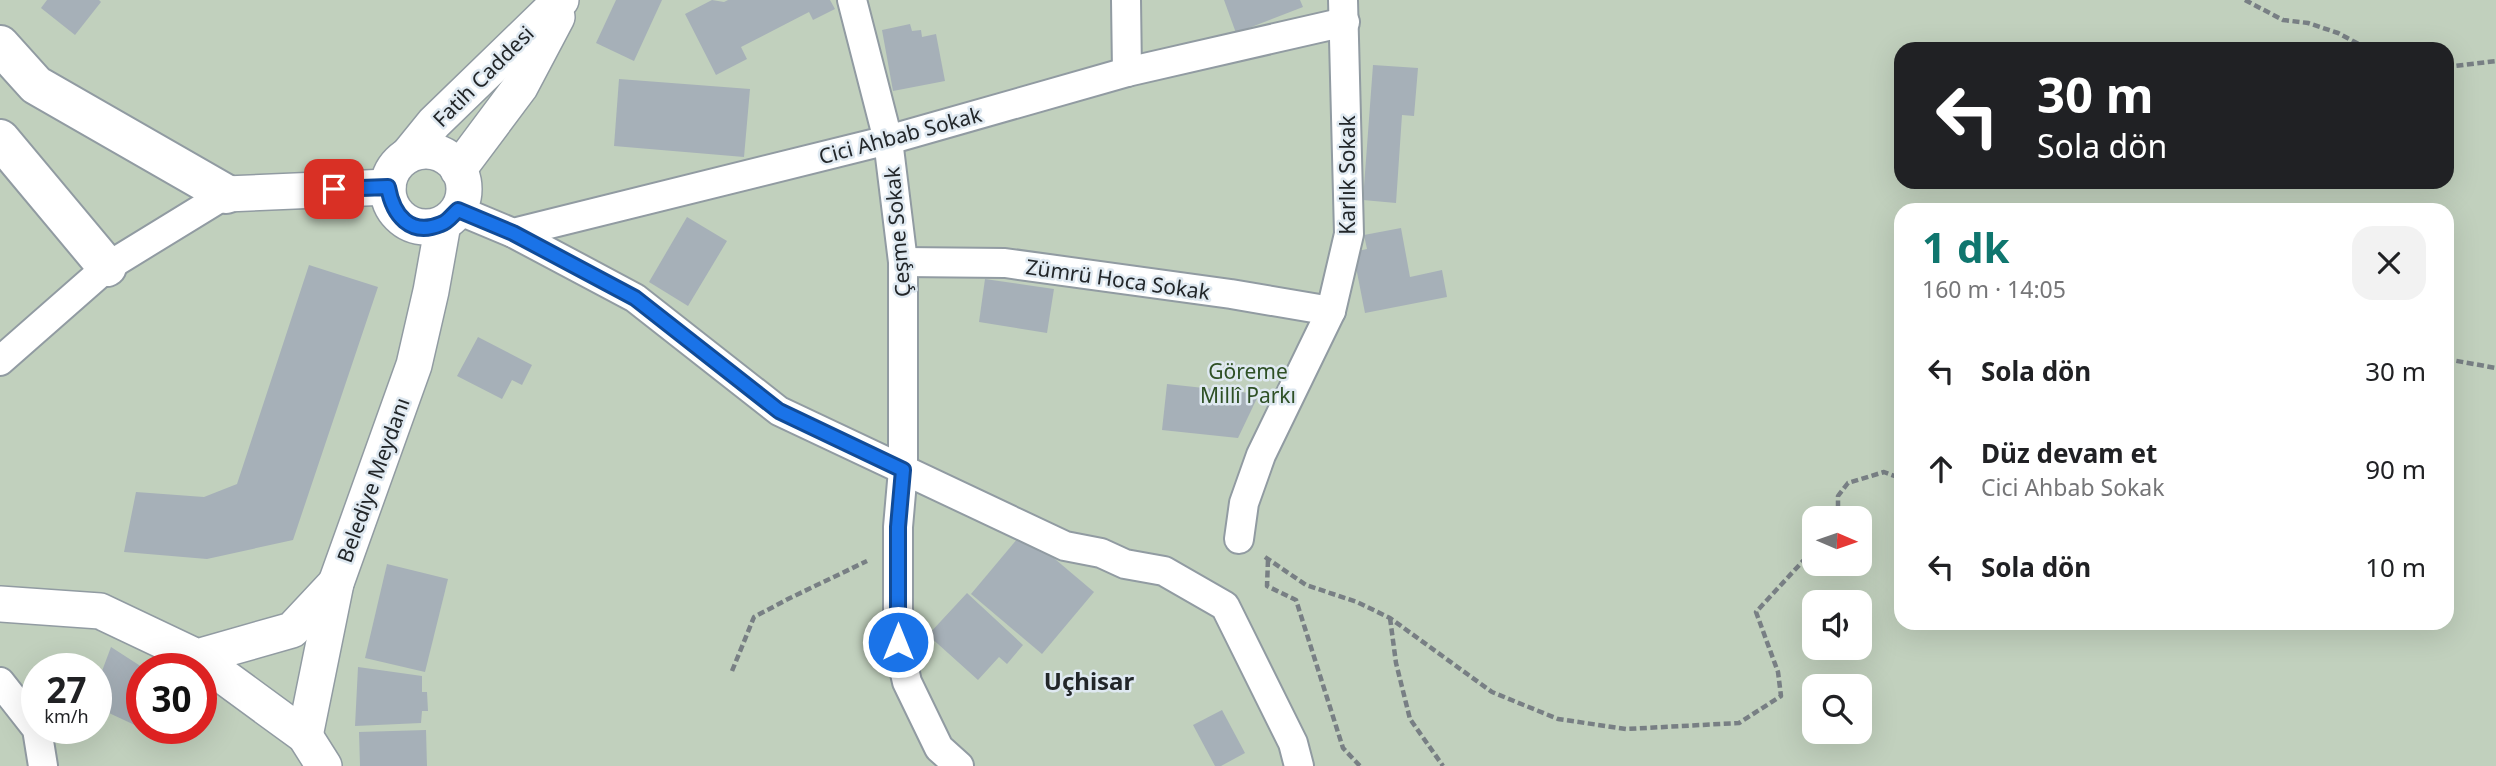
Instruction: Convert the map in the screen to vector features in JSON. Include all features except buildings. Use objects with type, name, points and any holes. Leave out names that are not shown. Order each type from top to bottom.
[{"type":"main road","points":[[0,45],[36,85],[226,194]]},
{"type":"main road","points":[[0,139],[107,267]]},
{"type":"street","name":"Fatih Caddesi","points":[[408,155],[435,123],[563,0]]},
{"type":"street","name":"Fatih Caddesi","points":[[458,170],[520,87],[563,0]]},
{"type":"street","name":"Çeşme Sokak","points":[[852,0],[888,140],[903,262],[903,470],[898,527],[898,642],[906,682],[939,748],[959,766]]},
{"type":"street","points":[[1126,0],[1127,72]]},
{"type":"street","name":"Cici Ahbab Sokak","points":[[513,233],[888,140],[1344,11]]},
{"type":"street","name":"Karlık Sokak","points":[[1239,539],[1244,503],[1261,455],[1331,311],[1349,234],[1344,11]]},
{"type":"street","points":[[451,217],[464,190],[458,170],[445,156],[426,151],[408,155],[394,169],[388,187],[391,206],[403,220],[422,228],[451,217],[513,233],[635,298],[779,411],[1065,546],[1101,554],[1125,564],[1164,571],[1225,606],[1293,743],[1299,766]]},
{"type":"street","points":[[0,361],[107,267],[226,194],[388,187]]},
{"type":"street","name":"Belediye Meydanı","points":[[305,736],[336,583],[414,365],[451,217]]},
{"type":"street","name":"Zümrü Hoca Sokak","points":[[903,262],[1005,263],[1231,294],[1331,311]]},
{"type":"street","points":[[211,653],[292,630],[336,583]]},
{"type":"street","points":[[0,604],[100,611],[189,653]]},
{"type":"street","points":[[217,672],[305,736],[324,766]]},
{"type":"street","points":[[0,682],[37,729],[43,766]]},
{"type":"path","points":[[2245,0],[2283,20],[2308,23],[2355,42]]},
{"type":"path","points":[[2454,66],[2496,61]]},
{"type":"path","points":[[2454,360],[2496,368]]},
{"type":"path","points":[[1838,506],[1838,496],[1848,483],[1884,472],[1894,476]]},
{"type":"path","points":[[732,671],[754,617],[884,553],[898,527]]},
{"type":"path","points":[[1239,539],[1306,585],[1357,602],[1390,618],[1492,692],[1558,719],[1626,729],[1739,723],[1781,696],[1778,672],[1756,612],[1802,562]]},
{"type":"path","points":[[1268,559],[1267,586],[1296,600],[1343,748],[1360,766]]},
{"type":"path","points":[[1390,618],[1396,663],[1410,719],[1443,766]]},
{"type":"green space","name":"Göreme Millî Parkı","points":[[0,0],[2496,0],[2496,766],[0,766]]},
{"type":"district","name":"Uçhisar","points":[[1089,680]]},
{"type":"route","points":[[334,189],[388,187],[391,206],[403,220],[422,228],[443,224],[458,210],[513,233],[635,298],[779,411],[903,470],[898,527],[898,642]]}]
